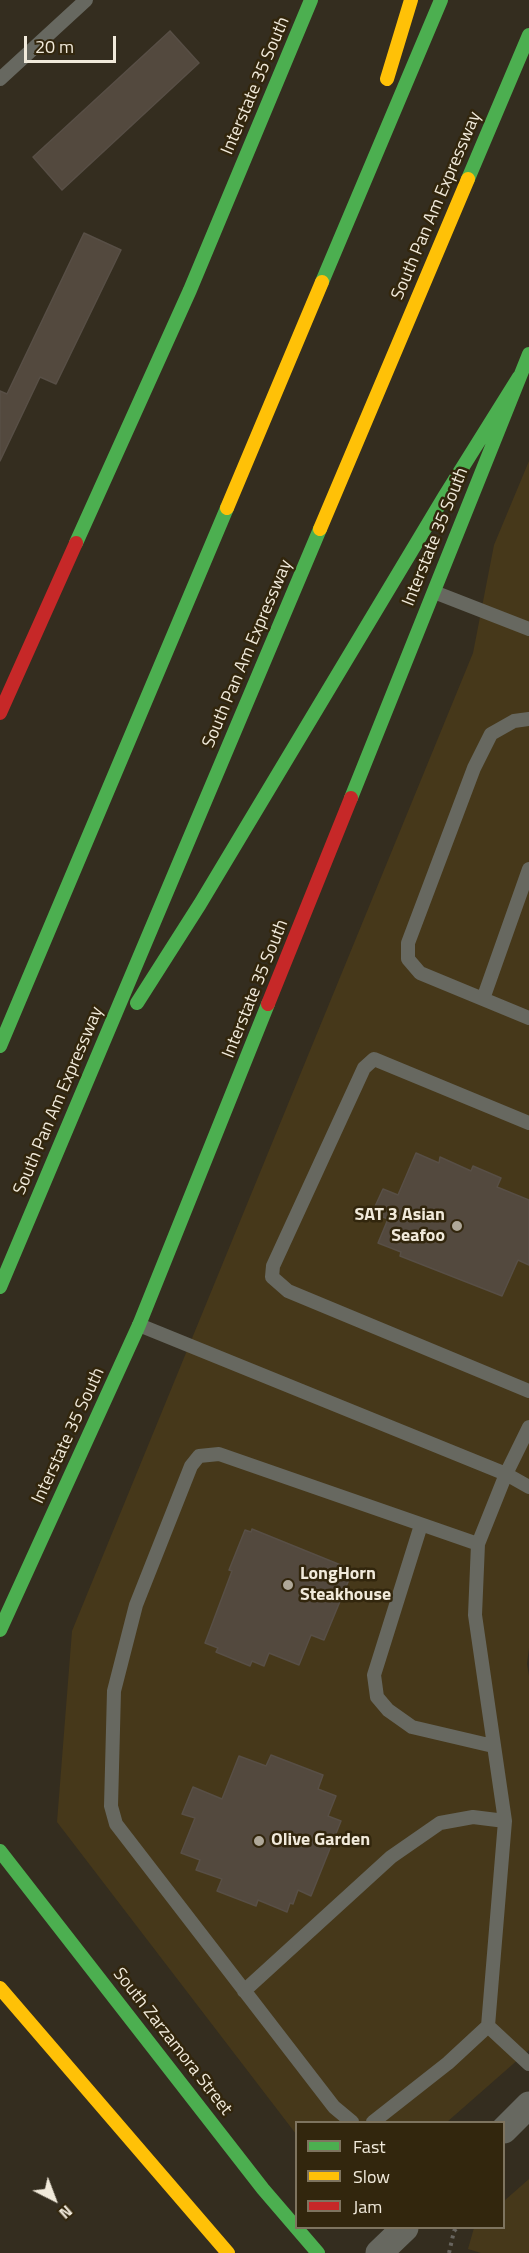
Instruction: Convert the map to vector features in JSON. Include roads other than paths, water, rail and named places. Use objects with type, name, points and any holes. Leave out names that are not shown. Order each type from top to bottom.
[{"type":"main road","name":"Interstate 35 South","points":[[0,713],[190,290],[311,0]]},
{"type":"main road","points":[[384,92],[411,0]]},
{"type":"main road","points":[[0,1046],[441,0]]},
{"type":"main road","name":"South Pan Am Expressway","points":[[0,1287],[529,35]]},
{"type":"main road","points":[[339,240],[373,126]]},
{"type":"main road","name":"Interstate 35 South","points":[[0,1630],[139,1325],[529,354]]},
{"type":"main road","points":[[87,1080],[200,904],[432,517],[519,377]]},
{"type":"main road","name":"South Zarzamora Street","points":[[0,1851],[256,2180],[295,2226]]},
{"type":"main road","points":[[0,1988],[228,2253]]},
{"type":"main road","name":"South Zarzamora Street","points":[[298,2229],[318,2253]]},
{"type":"street","points":[[505,2129],[529,2105]]},
{"type":"street","points":[[379,2253],[404,2229]]},
{"type":"lane","points":[[0,79],[86,0]]},
{"type":"lane","points":[[434,592],[529,630]]},
{"type":"lane","points":[[529,719],[514,721],[491,734],[474,768],[408,942],[408,959],[420,973],[529,1018]]},
{"type":"lane","points":[[483,999],[529,869]]},
{"type":"lane","points":[[529,1123],[374,1059],[364,1068],[273,1266],[272,1276],[288,1291],[529,1390]]},
{"type":"lane","points":[[139,1325],[506,1474],[529,1487]]},
{"type":"lane","points":[[374,2121],[448,2063],[488,2026],[505,1821],[475,1615],[478,1544],[506,1474],[529,1427]]},
{"type":"lane","points":[[351,2121],[334,2107],[116,1824],[111,1806],[114,1691],[136,1605],[191,1466],[199,1456],[219,1454],[478,1544]]},
{"type":"lane","points":[[421,1525],[374,1675],[377,1697],[388,1710],[412,1727],[493,1746]]},
{"type":"lane","points":[[244,1991],[391,1857],[440,1823],[473,1817],[505,1821]]},
{"type":"lane","points":[[488,2026],[529,2064]]},
{"type":"place","name":"SAT 3 Asian Seafoo","points":[[457,1226]]},
{"type":"place","name":"LongHorn Steakhouse","points":[[288,1585]]},
{"type":"place","name":"Olive Garden","points":[[259,1841]]}]
